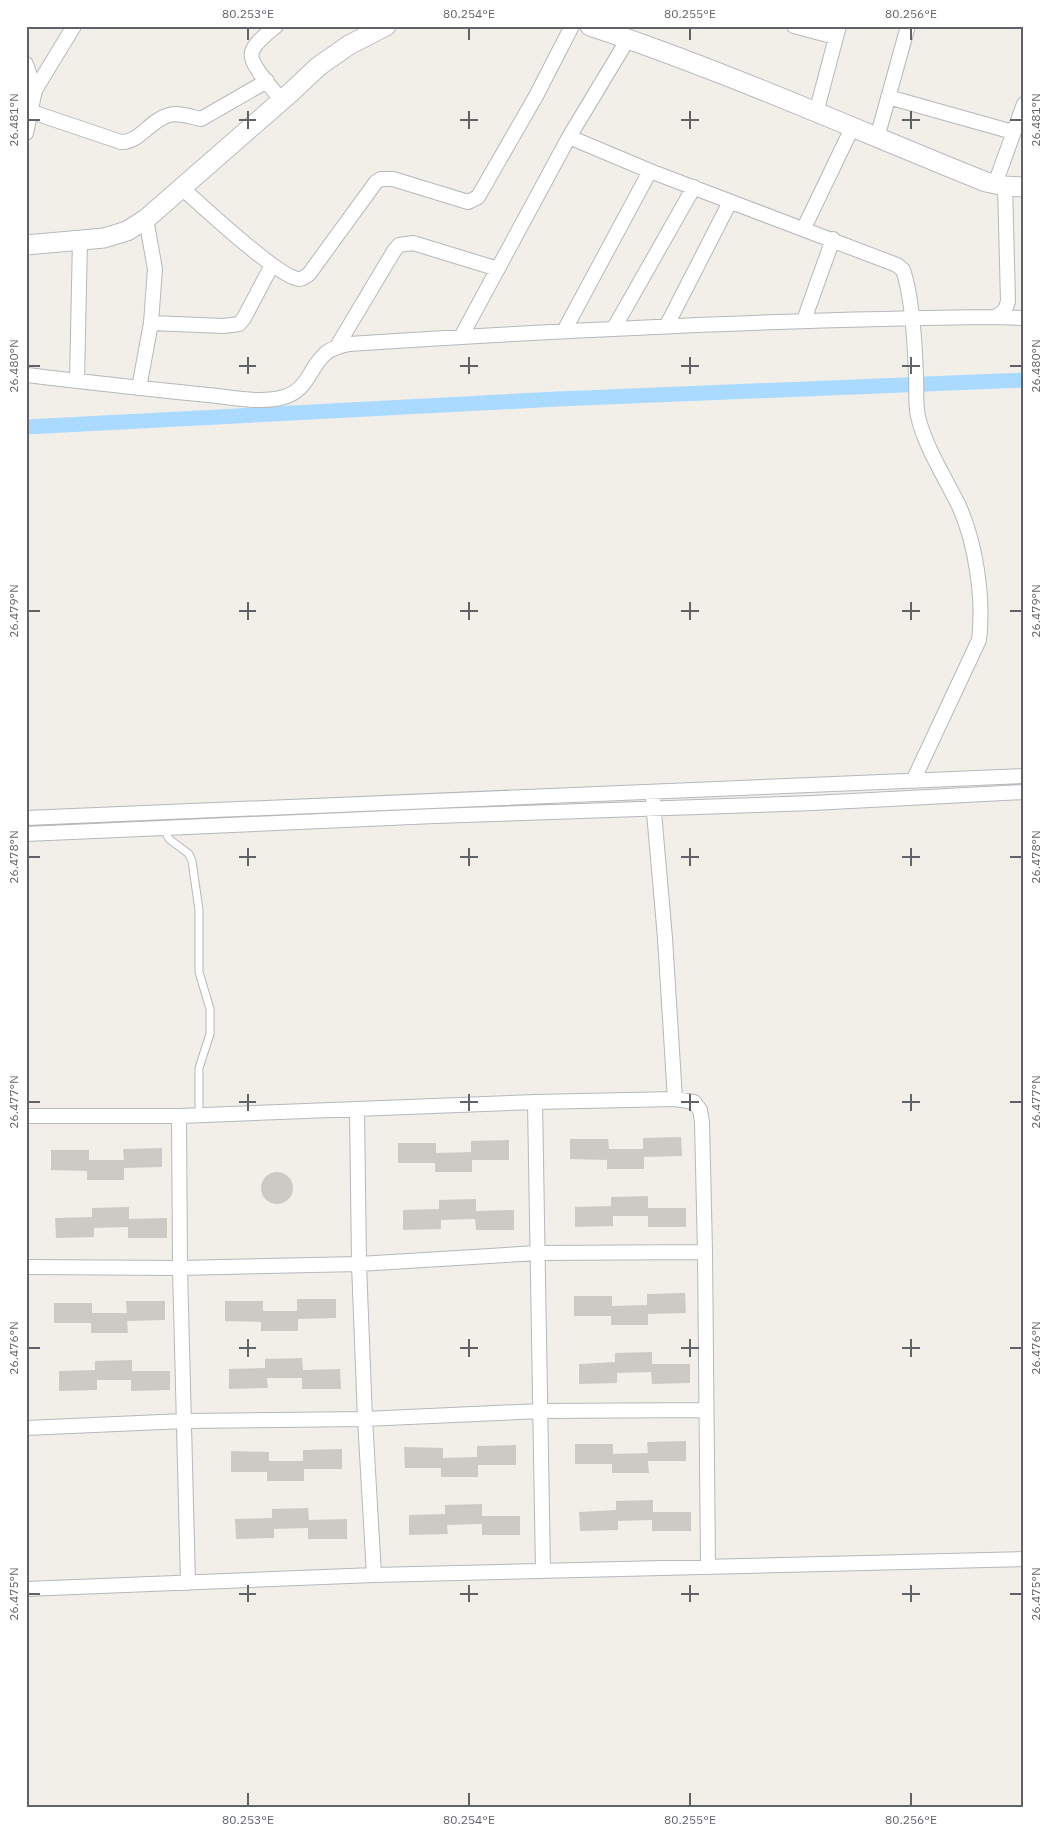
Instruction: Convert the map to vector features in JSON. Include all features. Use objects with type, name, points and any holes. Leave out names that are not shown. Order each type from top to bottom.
[{"type":"street","points":[[26,133],[32,112],[35,90],[74,26]]},
{"type":"street","points":[[276,26],[256,46],[252,52],[252,58],[256,67],[282,101]]},
{"type":"street","points":[[26,245],[104,238],[127,231],[146,219],[282,101],[319,66],[349,45],[386,26]]},
{"type":"street","points":[[182,188],[272,265],[298,279],[304,278],[309,274],[376,182],[381,179],[393,179],[468,202],[478,197],[536,96],[572,26]]},
{"type":"street","points":[[590,26],[778,95],[816,113],[986,182],[1024,187]]},
{"type":"street","points":[[794,26],[837,32],[816,113]]},
{"type":"street","points":[[876,138],[908,26]]},
{"type":"street","points":[[462,337],[569,137],[628,39]]},
{"type":"street","points":[[26,64],[35,90]]},
{"type":"street","points":[[32,112],[121,142],[128,142],[158,119],[170,114],[201,119],[267,81]]},
{"type":"street","points":[[888,97],[1013,132]]},
{"type":"street","points":[[995,317],[1002,314],[1008,301],[1000,185],[1013,132],[1024,104]]},
{"type":"street","points":[[804,228],[852,128]]},
{"type":"street","points":[[569,137],[730,202],[833,239],[897,265],[903,270],[912,318],[918,416],[928,445],[960,508],[966,527],[975,568],[981,620],[979,640],[913,781]]},
{"type":"street","points":[[564,331],[650,171]]},
{"type":"street","points":[[614,328],[694,188]]},
{"type":"street","points":[[667,325],[730,202]]},
{"type":"street","points":[[139,388],[151,323],[155,269],[146,219]]},
{"type":"street","points":[[804,320],[833,239]]},
{"type":"street","points":[[77,381],[80,240]]},
{"type":"street","points":[[336,348],[399,245],[413,243],[498,269]]},
{"type":"street","points":[[151,323],[224,326],[239,324],[272,265]]},
{"type":"street","points":[[26,375],[259,400],[284,397],[303,385],[325,354],[349,344],[667,325],[804,320],[1024,318]]},
{"type":"street","points":[[26,818],[652,790],[1024,776]]},
{"type":"street","points":[[652,790],[675,1099]]},
{"type":"street","points":[[26,834],[813,803],[1024,792]]},
{"type":"street","points":[[26,1116],[178,1116],[535,1102],[675,1099],[694,1102],[700,1110],[706,1252],[708,1567]]},
{"type":"street","points":[[535,1102],[543,1571]]},
{"type":"street","points":[[357,1110],[359,1264],[374,1575]]},
{"type":"street","points":[[178,1116],[188,1582]]},
{"type":"street","points":[[26,1267],[180,1268],[359,1264],[538,1253],[706,1252]]},
{"type":"street","points":[[26,1428],[184,1421],[365,1419],[540,1411],[706,1410]]},
{"type":"street","points":[[26,1589],[374,1575],[1024,1559]]},
{"type":"lane","points":[[164,828],[170,839],[189,854],[192,861],[199,910],[199,972],[210,1009],[210,1034],[199,1068],[199,1114]]},
{"type":"building","points":[[681,1137],[682,1156],[644,1157],[644,1169],[607,1169],[607,1160],[570,1159],[570,1139],[608,1139],[609,1149],[643,1149],[643,1138]]},
{"type":"building","points":[[509,1140],[509,1160],[472,1160],[472,1172],[435,1172],[435,1163],[398,1163],[398,1143],[436,1143],[436,1153],[471,1152],[471,1141]]},
{"type":"building","points":[[162,1148],[162,1167],[124,1168],[124,1180],[87,1180],[87,1171],[51,1170],[51,1150],[89,1150],[89,1160],[124,1160],[123,1149]]},
{"type":"building","points":[[277,1172],[288,1177],[293,1188],[288,1199],[277,1204],[266,1199],[261,1188],[266,1177]]},
{"type":"building","points":[[648,1196],[648,1208],[686,1208],[686,1227],[648,1227],[648,1216],[613,1216],[613,1226],[575,1227],[575,1207],[611,1206],[611,1197]]},
{"type":"building","points":[[476,1199],[476,1211],[514,1210],[514,1230],[476,1230],[475,1219],[441,1220],[441,1229],[403,1230],[403,1210],[439,1209],[439,1200]]},
{"type":"building","points":[[129,1207],[129,1219],[167,1218],[167,1238],[128,1238],[128,1227],[94,1228],[94,1237],[56,1238],[55,1218],[92,1217],[92,1208]]},
{"type":"building","points":[[685,1293],[686,1313],[648,1314],[648,1325],[611,1325],[611,1316],[574,1316],[574,1296],[612,1296],[612,1306],[647,1305],[647,1294]]},
{"type":"building","points":[[297,1299],[336,1299],[336,1318],[298,1319],[298,1331],[261,1331],[261,1322],[225,1321],[225,1301],[263,1301],[263,1311],[297,1311]]},
{"type":"building","points":[[126,1301],[165,1301],[165,1320],[127,1321],[128,1333],[91,1333],[91,1323],[54,1323],[54,1303],[92,1303],[92,1313],[127,1313]]},
{"type":"building","points":[[652,1352],[652,1364],[690,1364],[690,1383],[652,1384],[651,1372],[617,1373],[617,1383],[579,1384],[579,1364],[615,1362],[615,1353]]},
{"type":"building","points":[[302,1358],[303,1370],[340,1369],[341,1389],[302,1389],[302,1378],[267,1378],[268,1388],[229,1389],[229,1369],[265,1368],[265,1359]]},
{"type":"building","points":[[132,1360],[132,1371],[170,1371],[170,1390],[131,1391],[131,1380],[97,1380],[97,1390],[59,1391],[59,1371],[95,1370],[95,1361]]},
{"type":"building","points":[[686,1441],[686,1461],[648,1461],[649,1473],[612,1473],[612,1464],[575,1464],[575,1444],[613,1444],[613,1454],[648,1453],[647,1442]]},
{"type":"building","points":[[516,1445],[516,1465],[478,1465],[478,1477],[441,1477],[441,1468],[405,1468],[404,1447],[443,1448],[443,1458],[477,1457],[477,1446]]},
{"type":"building","points":[[342,1449],[342,1469],[304,1469],[304,1481],[267,1481],[267,1472],[231,1472],[231,1451],[269,1452],[269,1461],[303,1461],[303,1450]]},
{"type":"building","points":[[653,1500],[653,1512],[691,1512],[691,1531],[652,1531],[652,1520],[618,1521],[618,1530],[580,1531],[579,1512],[616,1510],[616,1501]]},
{"type":"building","points":[[482,1504],[482,1516],[520,1516],[520,1535],[482,1535],[482,1524],[447,1525],[448,1534],[409,1535],[409,1515],[445,1514],[445,1505]]},
{"type":"building","points":[[308,1508],[309,1520],[347,1519],[347,1539],[308,1539],[308,1528],[274,1529],[274,1538],[236,1539],[235,1519],[272,1518],[272,1509]]},
{"type":"waterway","points":[[26,427],[558,399],[1024,380]]}]
